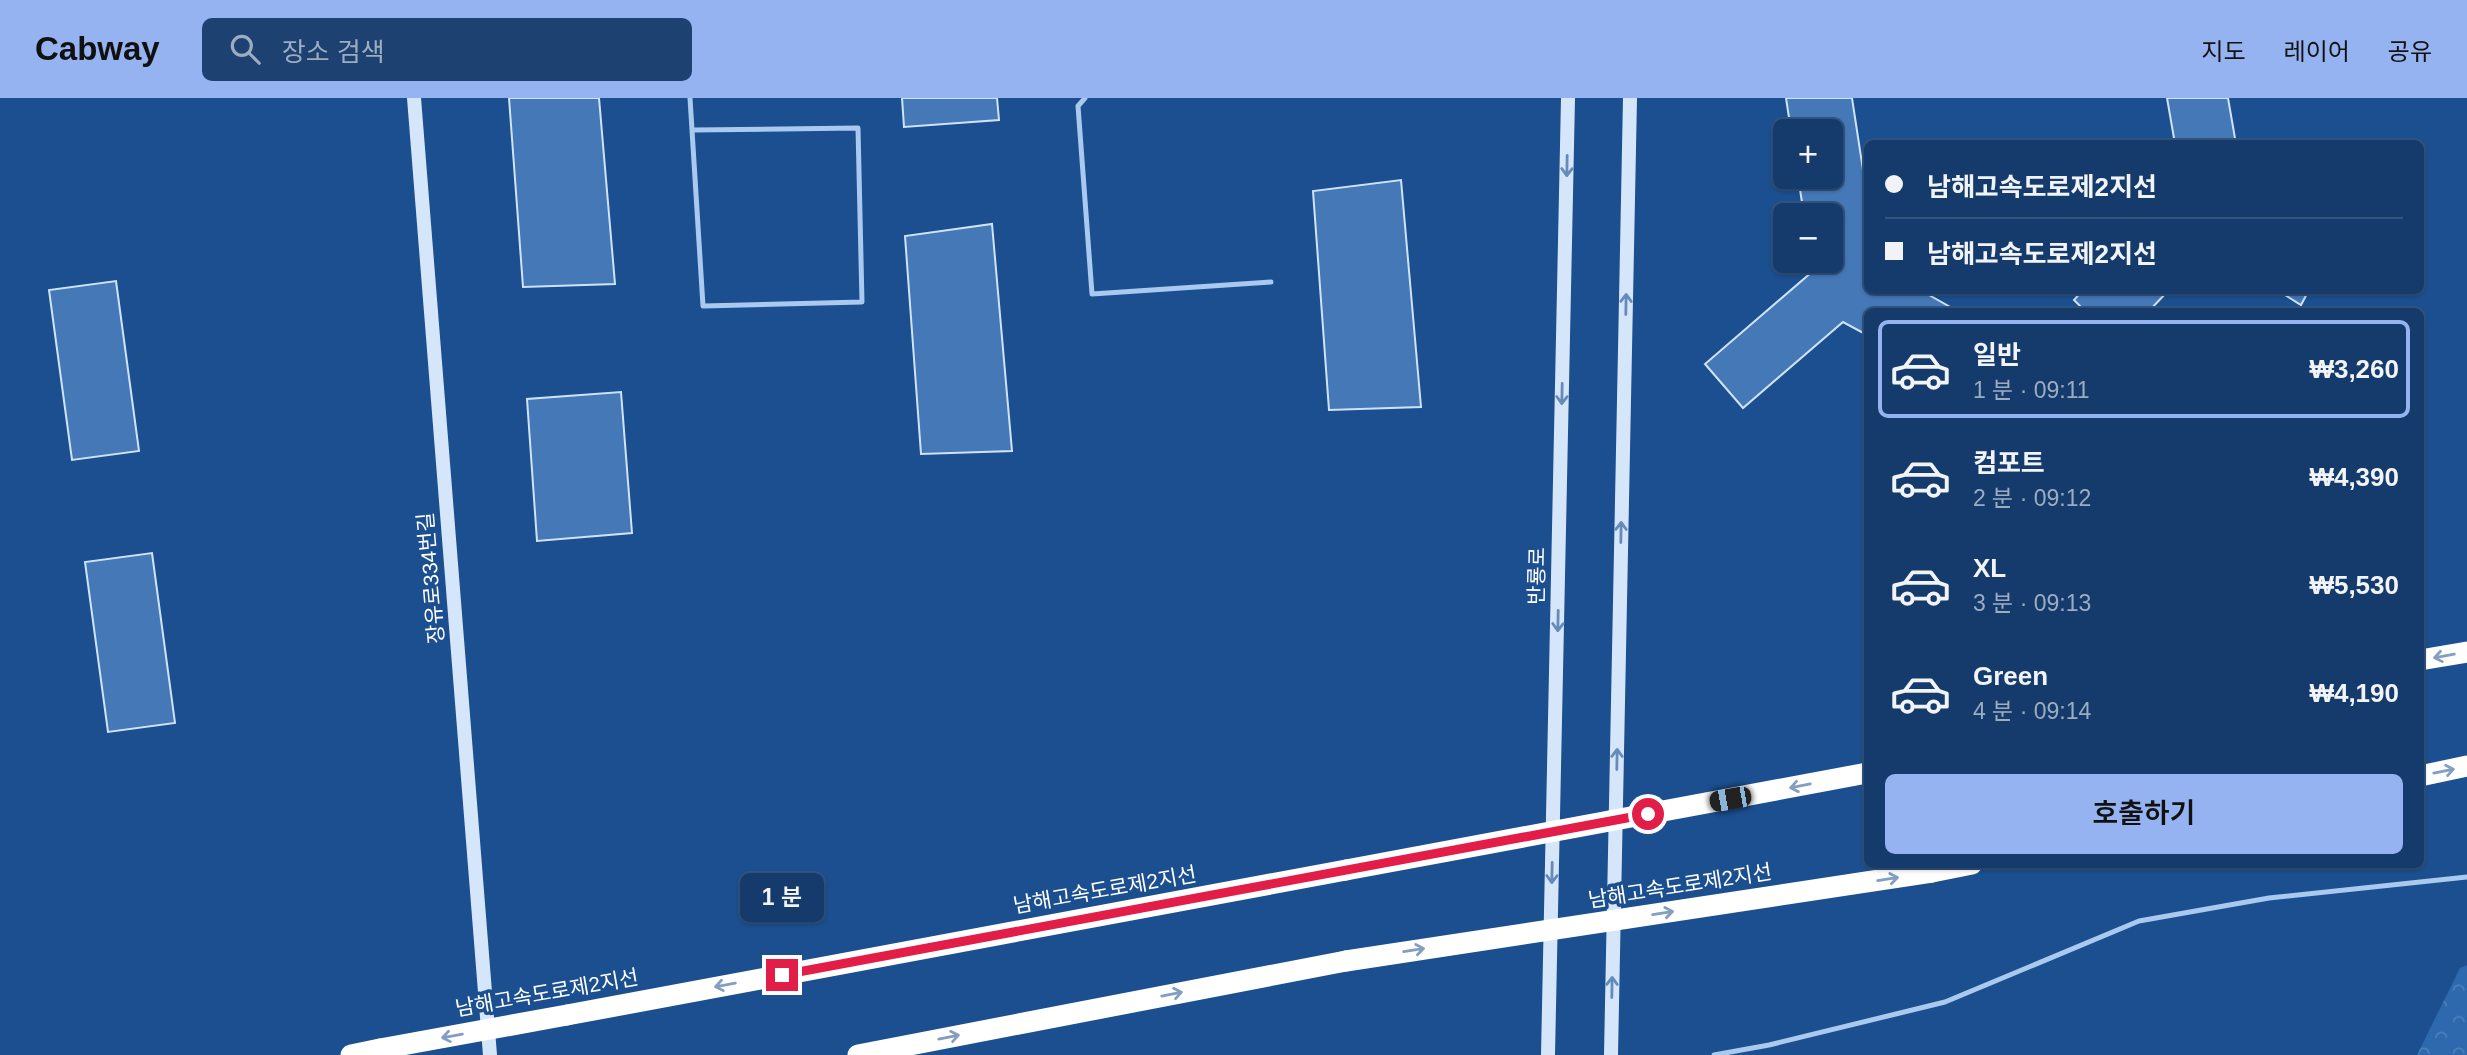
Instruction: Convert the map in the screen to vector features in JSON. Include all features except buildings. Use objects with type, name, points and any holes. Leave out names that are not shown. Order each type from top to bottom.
[{"type":"highway","points":[[2424,659],[2467,652]]},
{"type":"highway","points":[[2424,775],[2467,766]]},
{"type":"highway","name":"남해고속도로제2지선","points":[[351,1055],[1864,774]]},
{"type":"highway","name":"남해고속도로제2지선","points":[[858,1055],[1346,961],[1952,868]]},
{"type":"street","name":"장유로334번길","points":[[414,98],[489,1055]]},
{"type":"street","name":"반룡로","points":[[1548,1055],[1569,98]]},
{"type":"street","points":[[1611,1055],[1630,98]]},
{"type":"lane","points":[[690,98],[704,306],[863,302],[858,128],[693,130]]},
{"type":"lane","points":[[1085,98],[1078,106],[1092,294],[1271,282]]},
{"type":"lane","points":[[1714,1055],[1945,1002],[2139,921],[2269,898],[2467,877]]},
{"type":"green space","points":[[2467,965],[2467,1055],[2417,1055],[2460,968]]},
{"type":"route","points":[[782,975],[1648,814]]}]
